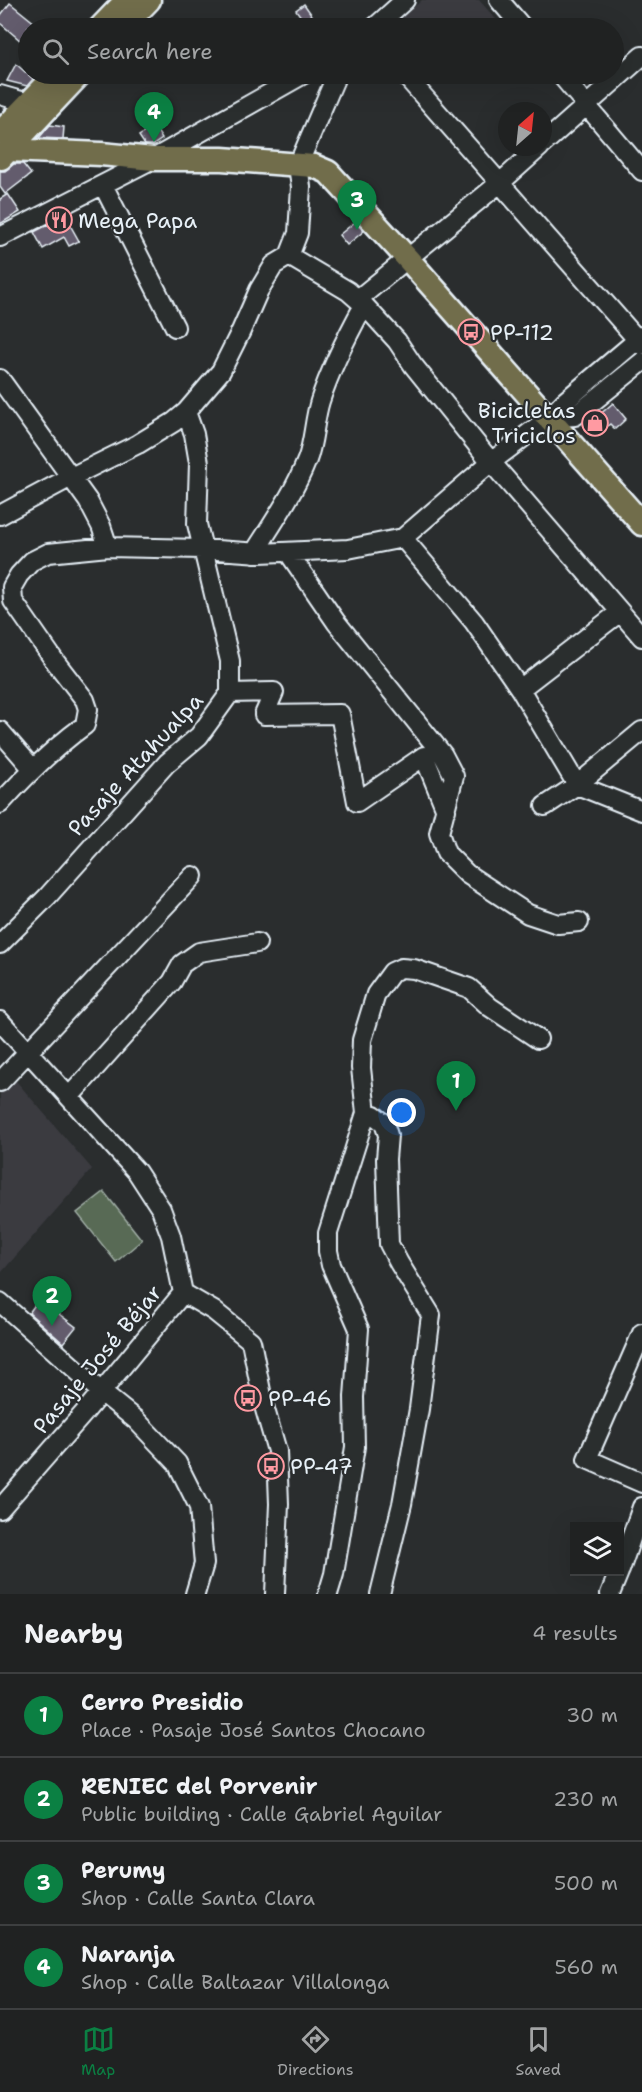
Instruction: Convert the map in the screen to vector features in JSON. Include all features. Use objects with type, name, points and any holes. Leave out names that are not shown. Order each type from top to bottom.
[{"type":"main road","points":[[110,18],[127,0]]},
{"type":"main road","points":[[132,18],[149,0]]},
{"type":"main road","points":[[2,148],[38,106],[51,84]]},
{"type":"main road","points":[[38,106],[67,84]]},
{"type":"main road","points":[[2,148],[153,159],[222,159],[314,166],[328,172],[642,524]]},
{"type":"street","points":[[385,18],[405,0]]},
{"type":"street","points":[[499,0],[514,18]]},
{"type":"street","points":[[624,72],[642,56]]},
{"type":"street","points":[[0,237],[153,159],[286,84]]},
{"type":"street","points":[[0,515],[138,444],[186,412],[221,371],[242,331],[259,290],[274,265],[289,256],[298,233],[301,187],[298,165],[333,84]]},
{"type":"street","points":[[0,804],[32,768],[85,724],[88,709],[85,700],[21,616],[13,602],[12,587],[32,561],[48,553],[108,547],[202,549],[254,553],[288,552],[348,549],[403,538],[491,462],[549,418],[564,402],[641,340],[413,84]]},
{"type":"street","points":[[568,84],[642,171]]},
{"type":"street","points":[[552,136],[610,84]]},
{"type":"street","points":[[0,95],[38,106]]},
{"type":"street","points":[[101,154],[105,184],[175,327]]},
{"type":"street","points":[[254,553],[292,491],[308,458],[314,421],[321,399],[361,302],[406,258],[530,156]]},
{"type":"street","points":[[289,256],[361,302],[397,341],[413,365],[491,462],[642,638]]},
{"type":"street","points":[[549,418],[575,416],[642,362]]},
{"type":"street","points":[[0,379],[71,477],[102,526],[108,547]]},
{"type":"street","name":"Pasaje Atahualpa","points":[[0,944],[46,897],[167,763],[199,736],[219,712],[230,693],[230,661],[197,524],[200,463],[194,434],[186,412]]},
{"type":"street","points":[[403,538],[474,622],[520,690],[577,785],[642,811]]},
{"type":"street","points":[[288,552],[336,622],[443,755],[454,776],[439,833],[446,853],[467,874],[528,914],[558,924],[579,922]]},
{"type":"street","points":[[520,690],[620,612]]},
{"type":"street","points":[[230,693],[274,692],[264,715],[340,714],[357,802],[424,756],[446,810]]},
{"type":"street","points":[[0,730],[32,768]]},
{"type":"street","points":[[545,806],[577,785],[642,731]]},
{"type":"street","points":[[0,1082],[193,876]]},
{"type":"street","points":[[70,1096],[172,982],[182,963],[199,952],[257,943]]},
{"type":"street","points":[[328,1594],[334,1574],[355,1447],[354,1397],[359,1329],[331,1265],[328,1233],[361,1135],[366,1113],[361,1068],[362,1040],[376,994],[392,972],[401,968],[414,969],[469,988],[490,1007],[538,1039]]},
{"type":"street","points":[[0,1022],[137,1172],[161,1209],[171,1236],[183,1293],[214,1311],[250,1341],[264,1406],[277,1451],[279,1504],[275,1594]]},
{"type":"street","points":[[366,1113],[374,1115],[384,1123],[388,1135],[386,1159],[389,1244],[431,1316],[419,1409],[404,1492],[380,1594]]},
{"type":"street","name":"Pasaje José Béjar","points":[[0,1509],[183,1293]]},
{"type":"street","points":[[0,1302],[100,1392],[136,1420],[177,1463],[199,1507],[204,1564],[195,1594]]},
{"type":"street","points":[[640,1342],[587,1459],[642,1483]]},
{"type":"street","points":[[624,1557],[642,1507]]},
{"type":"street","points":[[610,1594],[617,1576]]},
{"type":"shaded area","points":[[422,0],[479,0],[495,18],[401,18]]},
{"type":"shaded area","points":[[8,1078],[17,1082],[92,1169],[0,1274],[0,1087]]},
{"type":"green space","points":[[104,1192],[142,1240],[116,1262],[77,1213]]},
{"type":"building","points":[[10,3],[29,18],[18,18],[18,38],[0,23],[0,16]]},
{"type":"building","points":[[304,4],[314,18],[302,18],[296,10]]},
{"type":"building","points":[[16,64],[18,66],[18,84],[7,81]]},
{"type":"building","points":[[50,125],[64,127],[63,139],[39,138]]},
{"type":"building","points":[[154,126],[162,139],[153,145],[145,145],[139,136]]},
{"type":"building","points":[[14,164],[23,164],[31,174],[5,194],[0,187],[0,171],[5,171]]},
{"type":"building","points":[[8,194],[20,212],[0,224],[0,199]]},
{"type":"building","points":[[65,216],[79,241],[69,246],[64,237],[43,249],[34,232]]},
{"type":"building","points":[[355,222],[364,231],[347,245],[339,235]]},
{"type":"building","points":[[613,403],[626,419],[615,429],[610,424],[599,433],[590,423]]},
{"type":"building","points":[[39,1299],[76,1327],[63,1343],[29,1313]]},
{"type":"place","name":"Naranja","points":[[154,142]]},
{"type":"place","name":"Mega Papa","points":[[59,220]]},
{"type":"place","name":"Perumy","points":[[357,230]]},
{"type":"place","name":"PP-112","points":[[471,332]]},
{"type":"place","name":"Bicicletas Triciclos","points":[[595,423]]},
{"type":"place","name":"Cerro Presidio","points":[[456,1111]]},
{"type":"place","name":"RENIEC del Porvenir","points":[[52,1326]]},
{"type":"place","name":"PP-46","points":[[248,1398]]},
{"type":"place","name":"PP-47","points":[[271,1466]]}]
